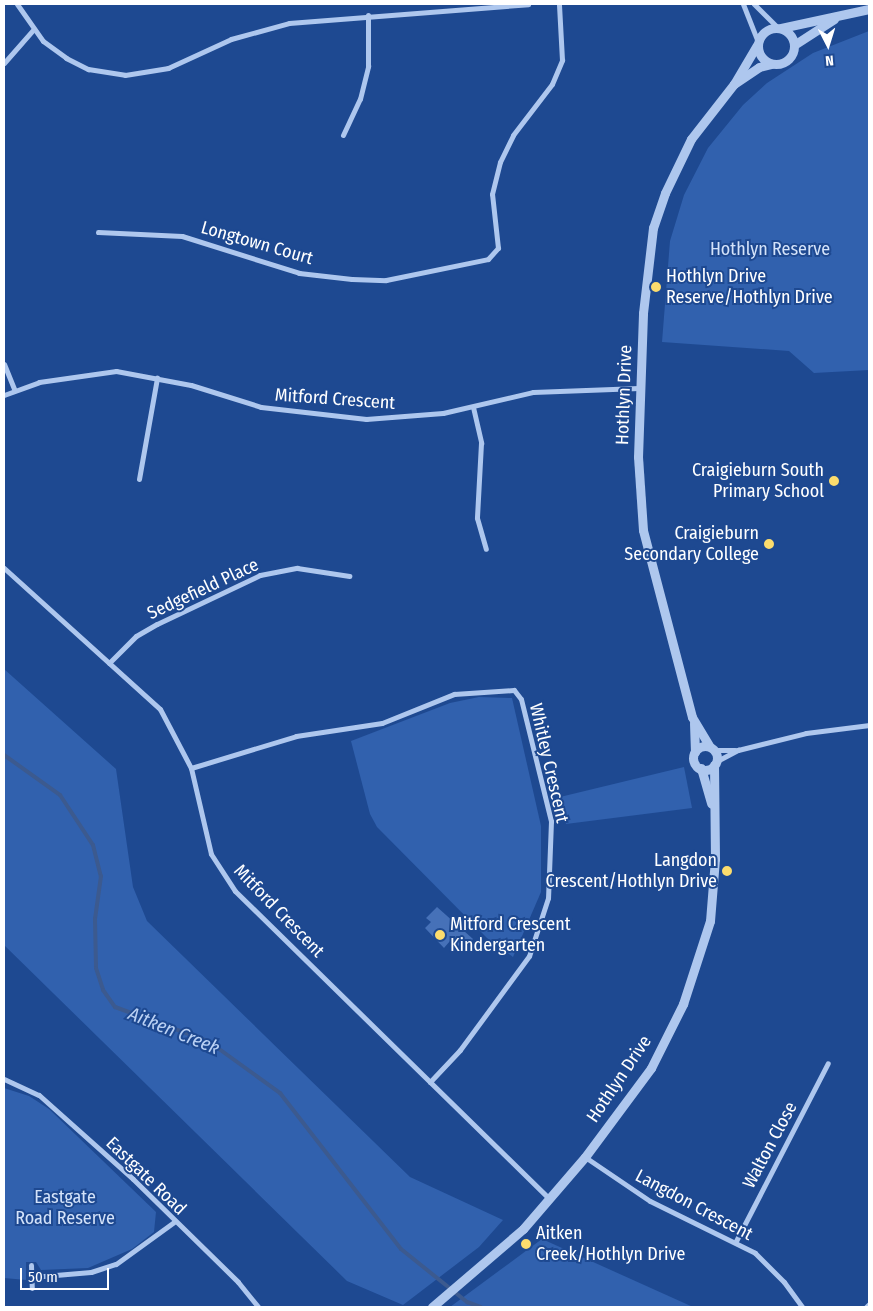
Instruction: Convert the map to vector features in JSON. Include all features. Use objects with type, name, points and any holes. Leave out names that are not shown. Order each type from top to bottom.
[{"type":"street","points":[[18,4],[34,30],[53,50],[78,65],[113,75],[134,75],[168,68],[231,39],[273,27],[368,15],[528,4]]},
{"type":"street","name":"Longtown Court","points":[[98,232],[182,236],[299,273],[352,278],[386,280],[488,259],[498,248],[492,194],[500,162],[513,135],[552,84],[562,60],[559,4]]},
{"type":"street","points":[[743,4],[762,59],[771,64],[785,61],[794,45],[835,18]]},
{"type":"street","points":[[754,4],[779,28],[790,34],[794,45]]},
{"type":"street","points":[[757,44],[765,30],[835,18],[869,9]]},
{"type":"street","points":[[343,135],[360,99],[368,66],[368,15]]},
{"type":"street","points":[[4,63],[34,30]]},
{"type":"street","name":"Hothlyn Drive","points":[[713,808],[701,768],[694,761],[694,723],[643,530],[639,388],[653,228],[691,139],[734,84],[757,44]]},
{"type":"street","name":"Hothlyn Drive","points":[[734,84],[759,67],[771,64]]},
{"type":"street","points":[[4,364],[14,389]]},
{"type":"street","name":"Mitford Crescent","points":[[4,395],[14,389],[98,372],[157,378],[261,408],[300,414],[409,418],[472,407],[533,392],[639,388]]},
{"type":"street","points":[[139,479],[157,378]]},
{"type":"street","points":[[472,407],[481,443],[478,518],[486,548]]},
{"type":"street","name":"Mitford Crescent","points":[[4,568],[160,710],[191,768],[211,854],[235,891],[549,1198]]},
{"type":"street","name":"Sedgefield Place","points":[[109,663],[136,636],[260,575],[297,568],[349,576]]},
{"type":"street","name":"Whitley Crescent","points":[[191,768],[296,736],[382,723],[454,694],[514,690],[520,699],[551,821],[548,898],[529,956],[460,1050],[430,1082]]},
{"type":"street","name":"Hothlyn Drive","points":[[432,1307],[523,1229],[585,1157],[651,1068],[683,1004],[710,921],[715,859],[713,808],[716,763],[712,748],[694,723]]},
{"type":"street","points":[[701,768],[716,763],[738,750],[806,732],[869,724]]},
{"type":"street","points":[[695,752],[712,748],[738,750]]},
{"type":"street","name":"Walton Close","points":[[736,1241],[828,1063]]},
{"type":"street","name":"Eastgate Road","points":[[4,1078],[38,1095],[133,1179],[174,1222],[238,1282],[258,1307]]},
{"type":"street","name":"Langdon Crescent","points":[[585,1157],[650,1201],[736,1241],[771,1268],[802,1307]]},
{"type":"street","points":[[32,1277],[91,1272],[116,1264],[174,1222]]},
{"type":"street","points":[[31,1265],[32,1288]]},
{"type":"street","points":[[866,1307],[869,1304]]},
{"type":"green space","name":"Hothlyn Reserve","points":[[869,31],[869,370],[814,373],[789,351],[662,342],[670,241],[684,195],[708,148],[743,105],[767,83],[813,53]]},
{"type":"green space","points":[[4,669],[116,769],[133,887],[147,921],[410,1177],[503,1220],[479,1247],[403,1305],[347,1281],[4,945]]},
{"type":"green space","points":[[479,697],[512,698],[541,826],[541,892],[513,957],[487,938],[377,827],[370,814],[351,741],[450,703]]},
{"type":"green space","points":[[684,767],[692,808],[566,824],[560,797]]},
{"type":"green space","name":"Eastgate Road Reserve","points":[[4,1088],[29,1096],[49,1109],[156,1212],[154,1232],[132,1249],[88,1268],[41,1270],[36,1262],[26,1262],[26,1280],[4,1278]]},
{"type":"green space","points":[[542,1239],[693,1307],[450,1307]]},
{"type":"building","points":[[437,907],[473,939],[461,951],[450,941],[444,948],[425,928],[431,922],[426,918]]},
{"type":"waterway","name":"Aitken Creek","points":[[4,755],[60,795],[93,845],[101,876],[95,919],[96,968],[103,990],[115,1007],[208,1041],[280,1093],[401,1249],[467,1302],[481,1307]]},
{"type":"place","name":"Hothlyn Drive Reserve/Hothlyn Drive","points":[[656,287]]},
{"type":"place","name":"Craigieburn South Primary School","points":[[834,481]]},
{"type":"place","name":"Craigieburn Secondary College","points":[[769,544]]},
{"type":"place","name":"Langdon Crescent/Hothlyn Drive","points":[[727,871]]},
{"type":"place","name":"Mitford Crescent Kindergarten","points":[[440,935]]},
{"type":"place","name":"Aitken Creek/Hothlyn Drive","points":[[526,1244]]}]
